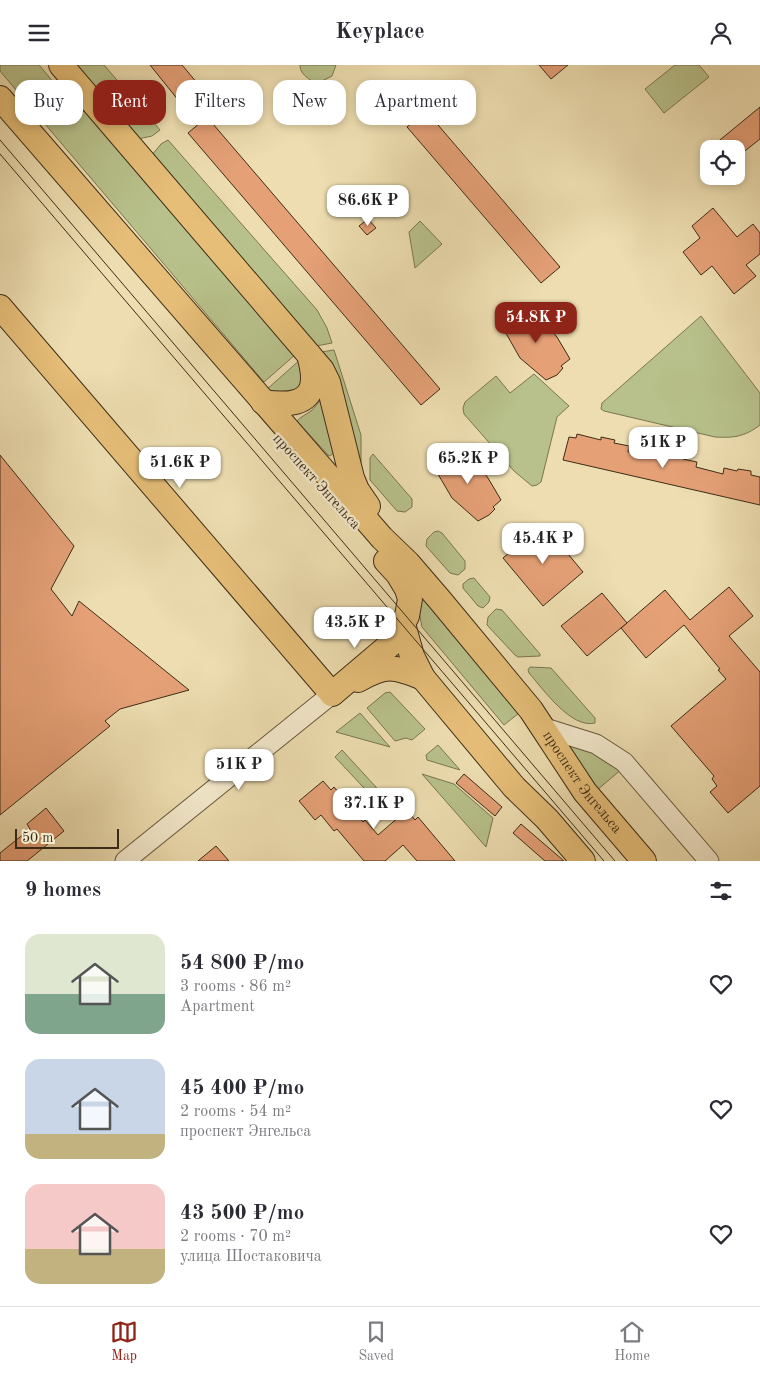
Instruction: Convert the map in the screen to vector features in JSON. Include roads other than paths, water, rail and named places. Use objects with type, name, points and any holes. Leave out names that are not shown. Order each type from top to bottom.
[{"type":"main road","name":"проспект Энгельса","points":[[62,65],[322,371],[328,382],[352,479],[357,490],[408,563],[531,710],[585,792],[644,861]]},
{"type":"main road","name":"проспект Энгельса","points":[[0,98],[382,538],[408,563]]},
{"type":"main road","name":"проспект Энгельса","points":[[0,121],[398,574],[407,589],[410,608],[391,644],[332,694]]},
{"type":"main road","points":[[0,307],[332,694],[370,673],[386,669],[400,669],[423,679]]},
{"type":"main road","name":"проспект Энгельса","points":[[263,402],[297,403],[305,397],[312,387],[313,378],[308,353]]},
{"type":"main road","points":[[403,624],[412,657],[423,679],[514,787],[547,819],[583,861]]},
{"type":"street","points":[[125,861],[332,694]]},
{"type":"street","points":[[542,727],[596,744],[624,762],[708,861]]},
{"type":"tram line","points":[[0,140],[615,861]]},
{"type":"tram line","points":[[0,154],[604,861]]}]
